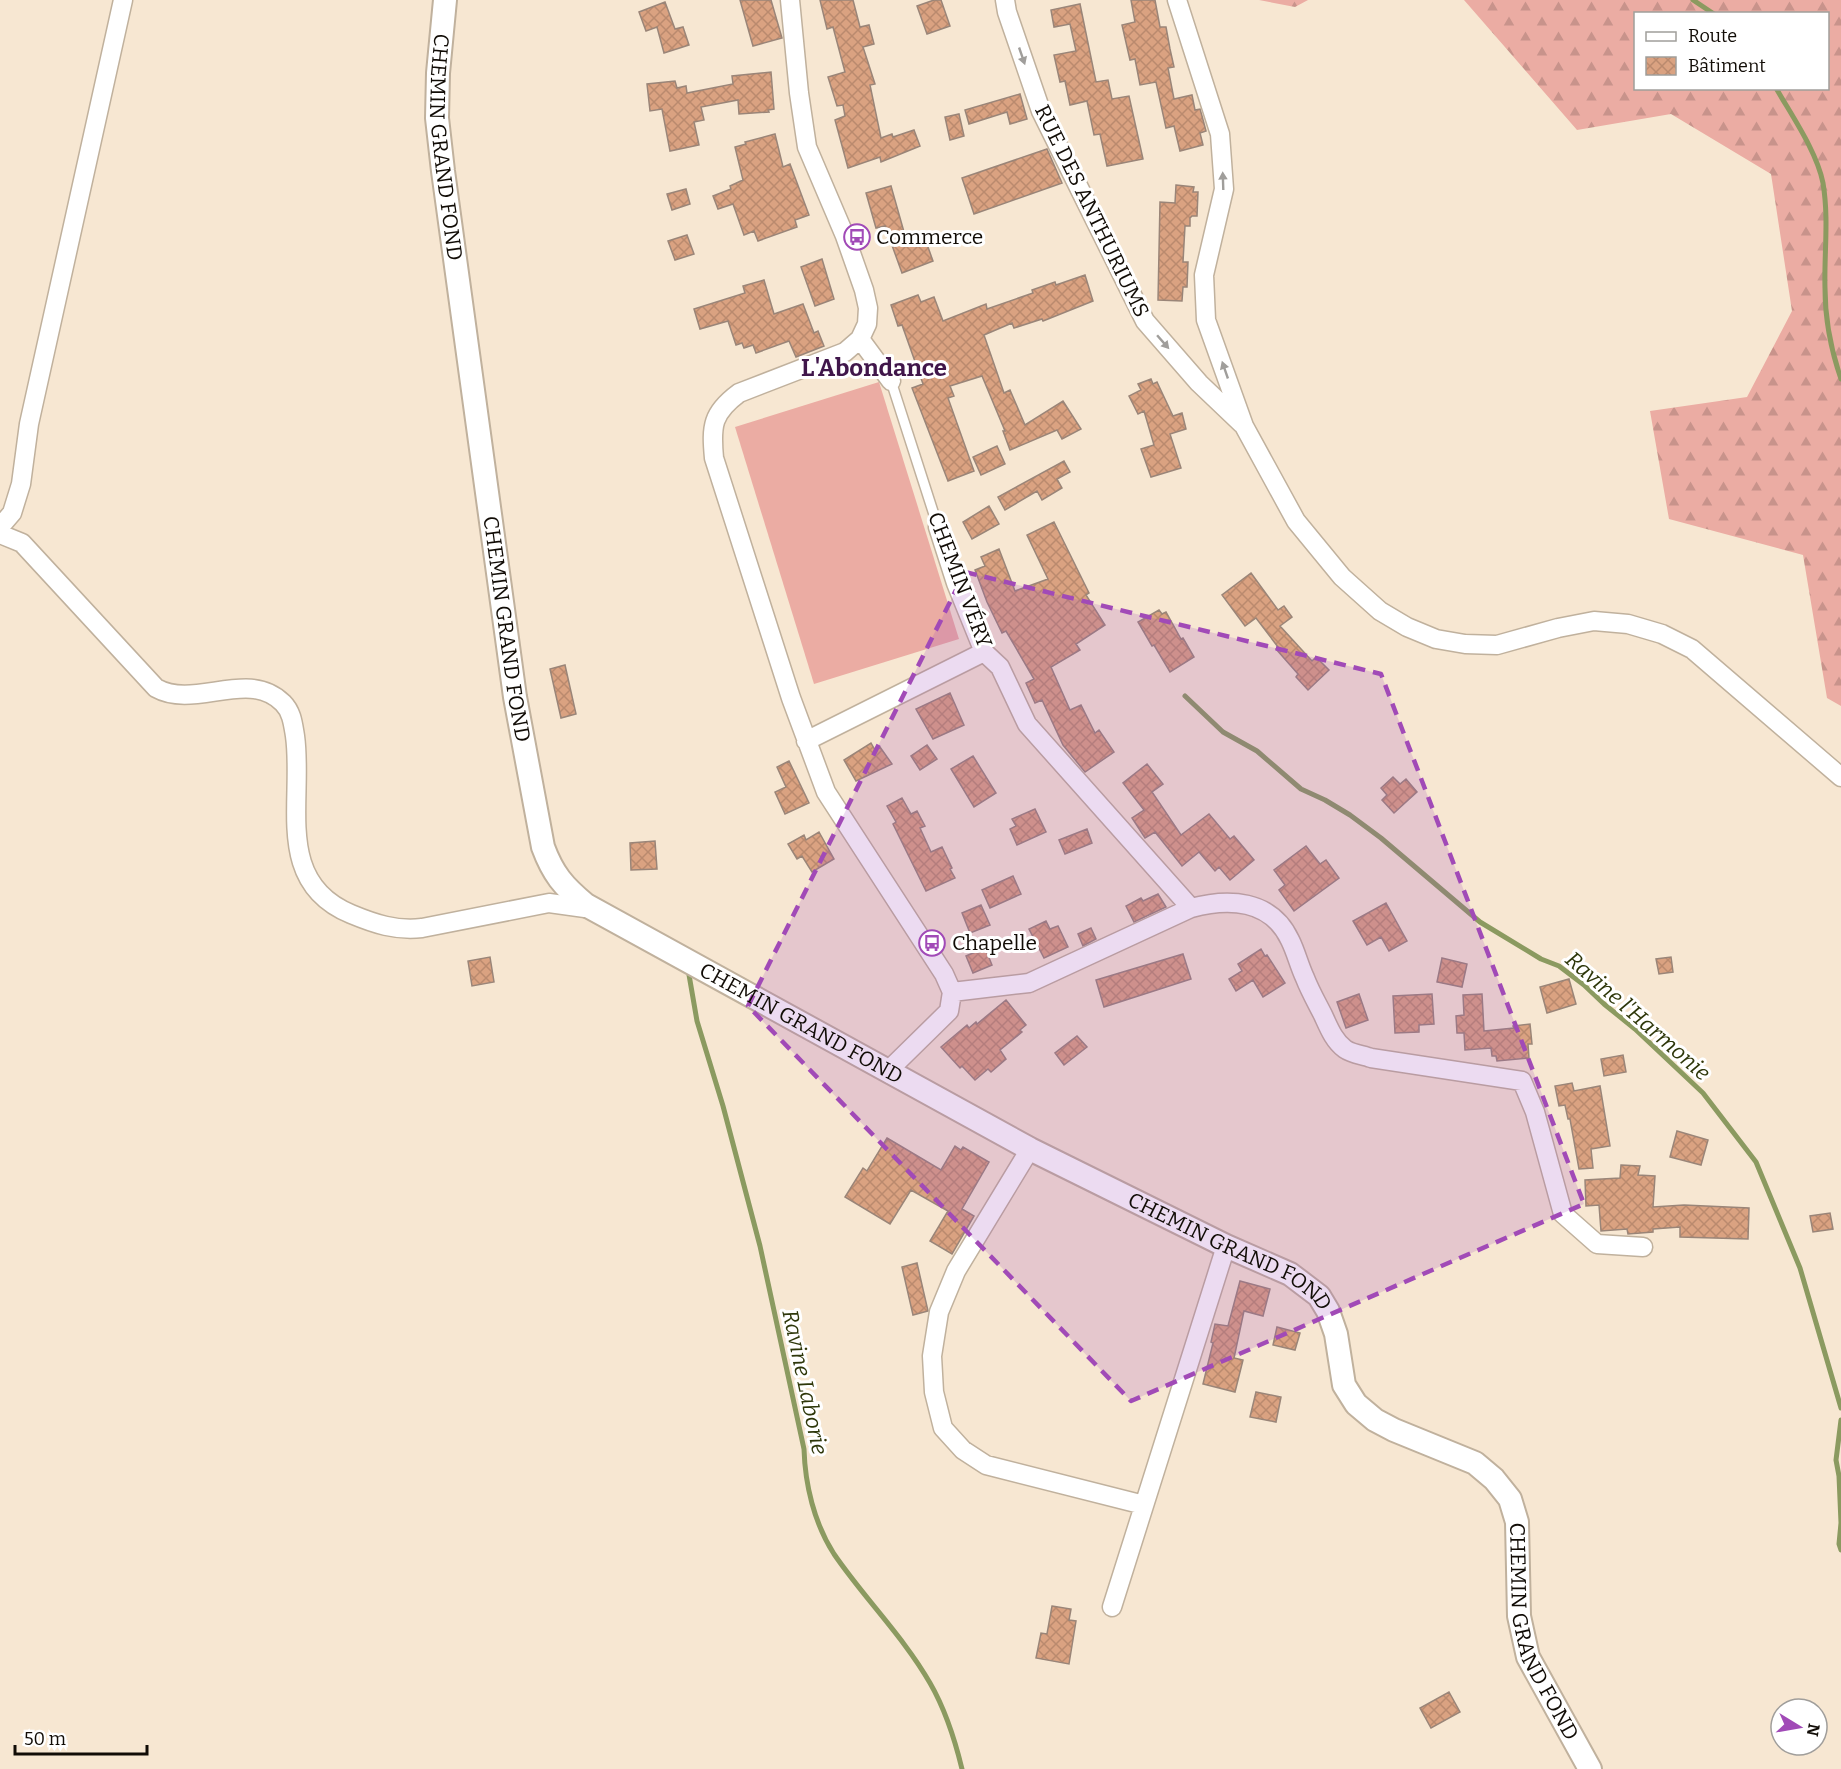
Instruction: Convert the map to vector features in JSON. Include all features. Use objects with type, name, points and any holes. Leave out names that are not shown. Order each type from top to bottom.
[{"type":"street","points":[[0,527],[12,513],[21,484],[29,424],[123,0]]},
{"type":"street","name":"CHEMIN GRAND FOND","points":[[445,0],[438,73],[437,118],[515,697],[543,847],[551,868],[565,888],[586,905],[1030,1149],[1226,1246],[1290,1274],[1319,1296],[1328,1311],[1336,1334],[1344,1385],[1356,1404],[1375,1420],[1394,1430],[1475,1463],[1494,1479],[1510,1499],[1517,1522],[1520,1616],[1528,1657],[1590,1769]]},
{"type":"street","points":[[790,0],[807,147],[864,290],[868,308],[867,324],[860,339],[845,352],[739,393],[725,403],[716,416],[711,435],[714,458],[806,741],[826,792],[944,974],[952,992],[949,1011],[894,1065],[890,1074]]},
{"type":"street","name":"RUE DES ANTHURIUMS","points":[[1005,0],[1041,111],[1145,321],[1199,383],[1244,426]]},
{"type":"street","points":[[1177,0],[1220,135],[1224,189],[1204,275],[1206,320],[1244,426],[1296,521],[1342,577],[1380,611],[1407,627],[1436,639],[1465,644],[1497,645],[1594,621],[1628,624],[1662,634],[1692,649],[1841,777]]},
{"type":"street","name":"CHEMIN VÉRY","points":[[860,339],[891,381]]},
{"type":"street","name":"CHEMIN VÉRY","points":[[938,527],[956,583],[984,652],[1000,667],[1027,724],[1191,908]]},
{"type":"street","points":[[0,534],[22,543],[156,688],[165,693],[184,695],[242,688],[262,691],[282,701],[293,722],[297,749],[296,843],[304,867],[314,885],[327,900],[370,922],[406,930],[534,905],[564,904],[585,908],[586,905]]},
{"type":"street","points":[[806,741],[984,652]]},
{"type":"street","points":[[952,992],[1029,983],[1191,908],[1228,901],[1249,904],[1278,922],[1289,938],[1335,1040],[1347,1051],[1371,1058],[1522,1081],[1535,1112],[1563,1214],[1597,1244],[1642,1247]]},
{"type":"street","points":[[1030,1149],[956,1270],[939,1312],[932,1356],[934,1392],[943,1428],[963,1450],[986,1465],[1144,1505]]},
{"type":"street","points":[[1112,1607],[1226,1246]]},
{"type":"lane","name":"CHEMIN VÉRY","points":[[891,381],[938,527]]},
{"type":"highlighted area","points":[[965,572],[1381,674],[1584,1204],[1131,1401],[748,1006]]},
{"type":"green space","points":[[1259,0],[1308,0],[1295,7]]},
{"type":"green space","points":[[1464,0],[1841,0],[1841,706],[1827,698],[1803,555],[1669,519],[1650,411],[1747,397],[1792,311],[1771,174],[1671,114],[1577,130]]},
{"type":"green space","points":[[879,382],[959,639],[814,684],[735,427]]},
{"type":"building","points":[[740,0],[771,0],[782,38],[753,46]]},
{"type":"building","points":[[820,0],[853,0],[860,27],[869,25],[874,44],[863,47],[875,84],[870,85],[881,138],[892,134],[893,137],[914,130],[920,146],[881,162],[880,157],[848,168],[835,120],[845,116],[843,105],[837,106],[828,77],[845,72],[833,27],[827,29]]},
{"type":"building","points":[[941,0],[950,26],[927,34],[917,6]]},
{"type":"building","points":[[1131,0],[1155,0],[1160,27],[1166,27],[1174,67],[1168,68],[1174,99],[1192,95],[1195,110],[1200,109],[1206,131],[1200,133],[1203,145],[1180,151],[1174,126],[1166,128],[1156,82],[1140,85],[1135,59],[1130,60],[1122,25],[1135,22]]},
{"type":"building","points":[[665,2],[675,29],[683,27],[689,45],[664,53],[657,27],[646,31],[639,12]]},
{"type":"building","points":[[1080,4],[1096,82],[1108,80],[1112,99],[1129,96],[1143,159],[1107,166],[1100,134],[1094,135],[1087,101],[1070,105],[1065,81],[1060,82],[1054,55],[1076,51],[1070,24],[1054,27],[1051,10]]},
{"type":"building","points":[[771,72],[774,109],[768,110],[769,112],[739,114],[738,100],[701,107],[704,120],[694,122],[699,145],[670,151],[662,109],[650,111],[647,84],[675,81],[677,88],[686,86],[687,93],[733,84],[732,76]]},
{"type":"building","points":[[1020,94],[1027,119],[1010,124],[1007,112],[969,124],[965,110]]},
{"type":"building","points":[[959,114],[964,136],[950,140],[945,117]]},
{"type":"building","points":[[775,134],[783,167],[790,164],[809,215],[795,220],[797,227],[758,241],[754,231],[744,235],[733,204],[718,209],[713,196],[731,189],[730,186],[743,180],[735,147]]},
{"type":"building","points":[[1047,149],[1062,183],[974,214],[962,178]]},
{"type":"building","points":[[1176,185],[1194,187],[1193,192],[1198,192],[1197,216],[1190,218],[1190,226],[1185,226],[1183,262],[1188,262],[1187,287],[1183,287],[1182,301],[1158,300],[1160,202],[1175,203]]},
{"type":"building","points":[[891,186],[906,239],[912,237],[913,240],[924,236],[933,261],[902,273],[885,226],[876,228],[866,193]]},
{"type":"building","points":[[686,189],[690,204],[672,210],[667,194]]},
{"type":"building","points":[[687,235],[694,254],[675,260],[668,241]]},
{"type":"building","points":[[822,259],[834,299],[815,306],[801,267]]},
{"type":"building","points":[[1085,275],[1093,301],[1043,321],[1042,319],[1014,328],[1012,323],[984,335],[1004,393],[1010,390],[1025,425],[1063,401],[1081,429],[1062,439],[1057,430],[1010,450],[1003,431],[1005,431],[982,376],[950,386],[954,396],[948,398],[974,471],[948,481],[912,388],[923,384],[902,325],[898,326],[891,305],[918,295],[921,302],[934,297],[943,321],[986,304],[987,309],[1033,293],[1032,290],[1055,282],[1056,285]]},
{"type":"building","points":[[764,280],[774,314],[803,304],[814,333],[818,331],[824,346],[796,357],[789,341],[756,353],[753,345],[744,348],[742,343],[736,345],[728,321],[700,329],[694,309],[745,293],[743,286]]},
{"type":"building","points":[[1151,379],[1153,384],[1157,382],[1173,416],[1182,413],[1186,429],[1170,434],[1181,468],[1151,477],[1141,449],[1154,445],[1144,411],[1138,414],[1129,396],[1141,390],[1138,384]]},
{"type":"building","points":[[997,446],[1005,464],[981,475],[973,457]]},
{"type":"building","points":[[1064,461],[1070,472],[1057,479],[1062,488],[1042,500],[1037,491],[1005,510],[998,497]]},
{"type":"building","points":[[989,506],[999,524],[972,539],[963,522]]},
{"type":"building","points":[[1054,522],[1089,593],[1086,595],[1105,625],[1076,644],[1080,650],[1051,667],[1070,710],[1081,705],[1095,733],[1099,730],[1114,752],[1085,772],[1063,745],[1042,700],[1035,703],[1026,683],[1034,679],[1006,631],[1002,633],[975,570],[985,566],[981,557],[999,549],[1015,591],[1048,579],[1027,535]]},
{"type":"building","points":[[1251,573],[1278,610],[1284,606],[1292,617],[1280,626],[1312,661],[1316,657],[1329,670],[1308,690],[1296,677],[1298,674],[1276,649],[1278,647],[1256,618],[1245,626],[1222,595]]},
{"type":"building","points":[[1159,610],[1162,614],[1166,612],[1194,657],[1170,672],[1138,622]]},
{"type":"building","points":[[565,665],[576,714],[561,718],[550,669]]},
{"type":"building","points":[[950,693],[964,725],[933,739],[916,709]]},
{"type":"building","points":[[871,743],[875,750],[880,747],[892,764],[856,781],[844,760]]},
{"type":"building","points":[[927,745],[937,759],[920,770],[911,756]]},
{"type":"building","points":[[973,756],[996,793],[974,807],[951,769]]},
{"type":"building","points":[[789,761],[809,803],[785,814],[775,792],[786,787],[777,767]]},
{"type":"building","points":[[1147,764],[1163,784],[1152,792],[1181,835],[1209,814],[1230,839],[1234,836],[1254,860],[1230,880],[1219,867],[1215,871],[1199,852],[1182,866],[1155,832],[1145,838],[1132,818],[1144,810],[1123,783]]},
{"type":"building","points":[[1393,777],[1400,784],[1406,779],[1417,792],[1394,813],[1382,800],[1387,795],[1381,788]]},
{"type":"building","points":[[902,798],[911,814],[917,811],[925,826],[920,828],[931,852],[942,847],[955,878],[926,891],[893,824],[896,822],[887,806]]},
{"type":"building","points":[[1035,809],[1046,832],[1017,845],[1010,829],[1016,826],[1012,819]]},
{"type":"building","points":[[1087,829],[1092,843],[1065,854],[1059,840]]},
{"type":"building","points":[[819,832],[834,859],[812,872],[802,856],[797,859],[788,844],[804,835],[806,840]]},
{"type":"building","points":[[655,841],[657,869],[631,870],[630,843]]},
{"type":"building","points":[[1306,846],[1320,864],[1326,860],[1339,878],[1294,911],[1279,890],[1285,885],[1274,870]]},
{"type":"building","points":[[1013,876],[1021,894],[990,908],[982,890]]},
{"type":"building","points":[[1158,894],[1166,907],[1134,922],[1126,906],[1141,898],[1143,901]]},
{"type":"building","points":[[1386,903],[1407,941],[1389,951],[1381,937],[1367,945],[1353,921]]},
{"type":"building","points":[[981,905],[990,925],[970,933],[962,913]]},
{"type":"building","points":[[1046,921],[1050,929],[1058,926],[1068,947],[1044,958],[1029,929]]},
{"type":"building","points":[[1091,928],[1096,939],[1083,946],[1078,934]]},
{"type":"building","points":[[985,948],[992,965],[973,973],[966,956]]},
{"type":"building","points":[[1261,949],[1285,983],[1263,997],[1253,980],[1236,991],[1229,979],[1242,971],[1238,964]]},
{"type":"building","points":[[1183,954],[1191,979],[1104,1007],[1096,980]]},
{"type":"building","points":[[490,957],[494,982],[472,986],[468,961]]},
{"type":"building","points":[[1671,957],[1673,972],[1659,974],[1656,959]]},
{"type":"building","points":[[1442,958],[1467,964],[1462,987],[1437,982]]},
{"type":"building","points":[[1569,979],[1576,1004],[1547,1013],[1540,987]]},
{"type":"building","points":[[1359,994],[1368,1020],[1346,1028],[1337,1002]]},
{"type":"building","points":[[1432,994],[1434,1024],[1419,1025],[1419,1032],[1395,1033],[1393,996]]},
{"type":"building","points":[[1482,994],[1484,1031],[1530,1024],[1532,1044],[1528,1044],[1529,1058],[1497,1061],[1496,1056],[1492,1056],[1491,1048],[1465,1050],[1464,1033],[1457,1033],[1456,1016],[1464,1015],[1463,995]]},
{"type":"building","points":[[1006,1000],[1026,1025],[1020,1030],[1022,1032],[1000,1050],[1006,1059],[991,1072],[988,1069],[975,1080],[962,1066],[960,1068],[941,1047],[967,1025],[969,1028],[976,1022],[977,1024]]},
{"type":"building","points":[[1077,1036],[1087,1047],[1064,1065],[1055,1053]]},
{"type":"building","points":[[1623,1055],[1626,1072],[1604,1076],[1601,1059]]},
{"type":"building","points":[[1572,1083],[1574,1091],[1600,1086],[1610,1146],[1591,1149],[1593,1168],[1579,1169],[1570,1119],[1568,1119],[1565,1105],[1559,1106],[1555,1086]]},
{"type":"building","points":[[1677,1131],[1708,1140],[1701,1165],[1670,1157]]},
{"type":"building","points":[[887,1138],[941,1170],[955,1146],[961,1150],[963,1147],[989,1162],[962,1209],[974,1216],[952,1254],[930,1241],[948,1211],[911,1190],[890,1224],[845,1197],[863,1168],[867,1171]]},
{"type":"building","points":[[1621,1165],[1640,1166],[1638,1175],[1655,1176],[1653,1207],[1684,1205],[1749,1208],[1748,1239],[1680,1237],[1680,1227],[1628,1234],[1627,1229],[1601,1231],[1599,1205],[1586,1206],[1585,1180],[1620,1178]]},
{"type":"building","points":[[1830,1213],[1833,1229],[1813,1232],[1810,1216]]},
{"type":"building","points":[[917,1263],[928,1311],[913,1315],[902,1267]]},
{"type":"building","points":[[1240,1281],[1270,1289],[1263,1316],[1244,1311],[1234,1358],[1243,1360],[1235,1392],[1203,1384],[1215,1324],[1228,1326]]},
{"type":"building","points":[[1277,1327],[1300,1333],[1295,1350],[1273,1345]]},
{"type":"building","points":[[1256,1392],[1281,1397],[1276,1422],[1250,1417]]},
{"type":"building","points":[[1052,1606],[1071,1609],[1069,1620],[1076,1621],[1069,1664],[1036,1658],[1041,1633],[1047,1634]]},
{"type":"building","points":[[1449,1692],[1460,1712],[1431,1728],[1420,1708]]},
{"type":"waterway","points":[[1693,0],[1711,12]]},
{"type":"waterway","points":[[1777,90],[1810,147],[1823,183],[1826,210],[1827,323],[1841,379]]},
{"type":"waterway","name":"Ravine l'Harmonie","points":[[1185,696],[1223,732],[1257,751],[1301,789],[1350,815],[1381,838],[1480,922],[1541,959],[1559,966],[1584,985],[1703,1093],[1756,1162],[1800,1268],[1841,1408]]},
{"type":"waterway","name":"Ravine Laborie","points":[[688,969],[697,1021],[723,1106],[760,1246],[804,1449],[806,1476],[816,1516],[834,1554],[908,1649],[930,1683],[949,1725],[962,1769]]},
{"type":"waterway","name":"Ravine l'Harmonie","points":[[1841,1420],[1836,1460],[1839,1476],[1841,1523],[1839,1544],[1841,1550]]},
{"type":"place","name":"Commerce","points":[[857,237]]},
{"type":"place","name":"Chapelle","points":[[932,943]]},
{"type":"district","name":"L'Abondance","points":[[874,368]]}]
